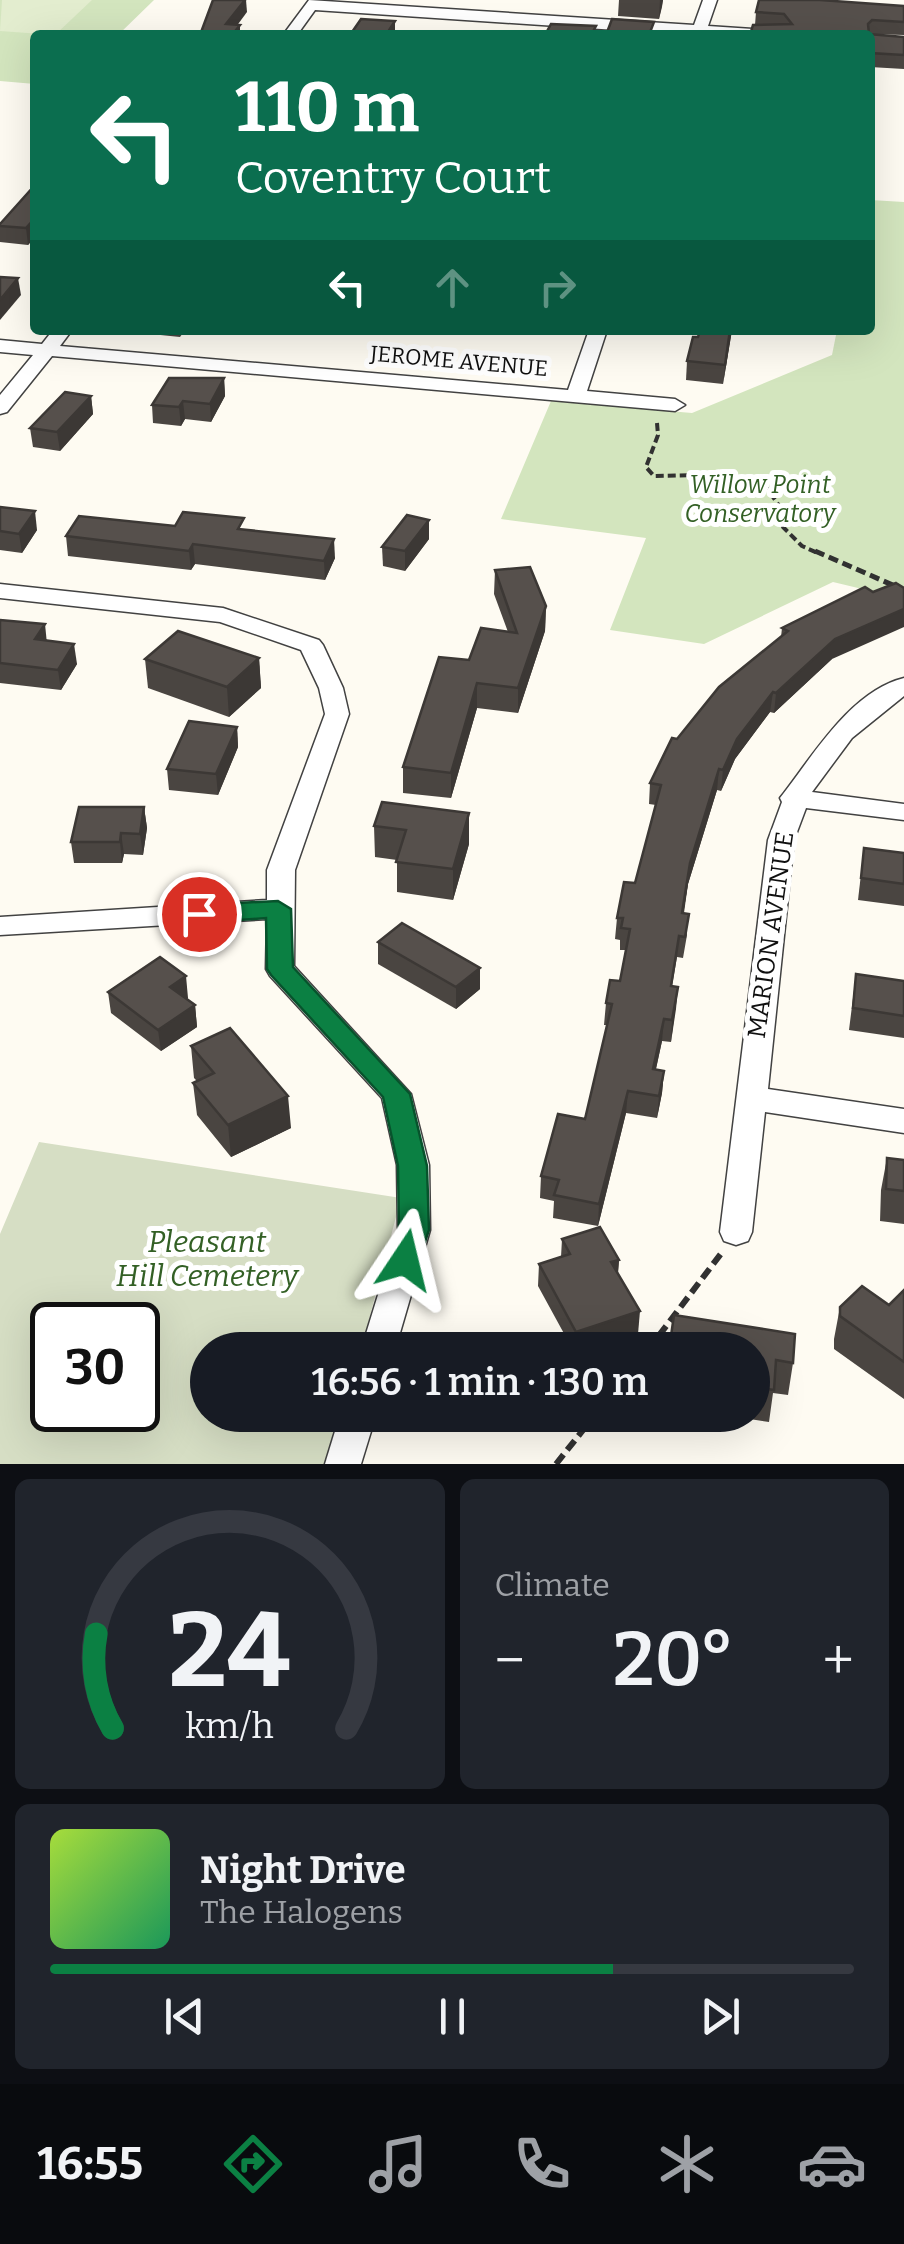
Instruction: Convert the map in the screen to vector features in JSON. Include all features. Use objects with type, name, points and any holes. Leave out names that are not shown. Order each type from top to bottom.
[{"type":"street","points":[[700,30],[710,0]]},
{"type":"street","points":[[294,30],[313,3],[672,30]]},
{"type":"street","points":[[0,408],[58,335]]},
{"type":"street","points":[[575,397],[596,335]]},
{"type":"street","name":"JEROME AVENUE","points":[[0,346],[675,406]]},
{"type":"street","points":[[0,591],[223,615],[311,645],[332,688],[336,714],[281,870],[280,969],[396,1094],[413,1166],[414,1230],[383,1332]]},
{"type":"street","name":"MARION AVENUE","points":[[736,1232],[781,840],[792,798],[826,749],[852,722],[904,685]]},
{"type":"street","points":[[792,798],[904,812]]},
{"type":"street","points":[[0,926],[278,909]]},
{"type":"street","points":[[749,1098],[904,1121]]},
{"type":"street","points":[[344,1464],[353,1432]]},
{"type":"path","points":[[652,416],[658,434],[646,467],[654,476],[706,475],[764,484],[782,510],[782,528],[802,546],[904,590]]},
{"type":"path","points":[[662,1332],[736,1232]]},
{"type":"path","points":[[556,1464],[581,1432]]},
{"type":"green space","points":[[0,0],[154,0],[123,30],[30,30],[30,84],[0,81]]},
{"type":"green space","points":[[2,0],[92,0],[60,30],[30,30],[30,33],[0,31]]},
{"type":"green space","name":"Willow Point Conservatory","points":[[875,200],[904,202],[904,599],[833,582],[704,644],[610,630],[646,538],[501,519],[551,401],[692,413],[832,355],[836,335],[875,335]]},
{"type":"green space","name":"Pleasant Hill Cemetery","points":[[39,1142],[401,1198],[366,1332],[190,1332],[190,1432],[338,1432],[330,1464],[0,1464],[0,1234]]},
{"type":"building","points":[[213,0],[245,0],[226,24],[240,25],[236,30],[202,30]]},
{"type":"building","points":[[759,0],[820,0],[904,6],[904,22],[872,20],[869,30],[752,30],[753,25],[792,24],[784,14],[756,12]]},
{"type":"building","points":[[361,19],[395,21],[389,30],[353,30]]},
{"type":"building","points":[[612,19],[654,22],[651,30],[608,30]]},
{"type":"building","points":[[551,24],[596,26],[594,30],[548,30]]},
{"type":"building","points":[[875,35],[904,37],[904,55],[875,53]]},
{"type":"building","points":[[30,191],[30,224],[26,228],[0,224]]},
{"type":"building","points":[[0,277],[18,278],[0,300]]},
{"type":"building","points":[[729,335],[725,365],[687,361],[693,337]]},
{"type":"building","points":[[169,378],[224,378],[210,404],[183,401],[179,407],[152,405]]},
{"type":"building","points":[[65,392],[91,396],[57,432],[30,428]]},
{"type":"building","points":[[0,507],[35,511],[19,534],[0,531]]},
{"type":"building","points":[[183,512],[244,518],[238,529],[334,539],[324,561],[193,544],[189,551],[66,536],[79,516],[175,526]]},
{"type":"building","points":[[407,515],[429,520],[405,551],[382,547]]},
{"type":"building","points":[[530,567],[546,606],[518,688],[477,683],[451,773],[403,767],[439,657],[469,660],[481,628],[517,633],[495,570]]},
{"type":"building","points":[[896,583],[904,588],[904,609],[835,639],[773,692],[737,739],[723,770],[719,769],[690,863],[682,913],[689,914],[685,937],[679,936],[671,986],[678,987],[672,1020],[664,1019],[653,1069],[664,1071],[659,1096],[628,1091],[599,1204],[554,1195],[559,1180],[541,1176],[558,1114],[585,1119],[612,1004],[606,1003],[610,980],[620,981],[630,929],[621,928],[623,918],[617,918],[624,882],[635,883],[661,785],[650,783],[672,738],[677,739],[719,687],[788,631],[782,628],[865,587],[873,592]]},
{"type":"building","points":[[0,620],[45,624],[35,639],[74,644],[58,670],[0,663]]},
{"type":"building","points":[[178,631],[259,658],[227,687],[145,659]]},
{"type":"building","points":[[189,721],[237,727],[216,774],[167,769]]},
{"type":"building","points":[[382,802],[469,813],[453,869],[396,862],[406,830],[374,826]]},
{"type":"building","points":[[79,807],[144,807],[140,834],[121,833],[120,842],[71,842]]},
{"type":"building","points":[[864,848],[904,853],[904,884],[861,878]]},
{"type":"building","points":[[402,923],[480,968],[456,987],[378,942]]},
{"type":"building","points":[[160,957],[186,976],[170,987],[195,1005],[158,1030],[108,992]]},
{"type":"building","points":[[856,974],[904,981],[904,1016],[853,1008]]},
{"type":"building","points":[[230,1028],[288,1096],[228,1125],[193,1083],[214,1073],[191,1046]]},
{"type":"building","points":[[887,1158],[904,1160],[904,1191],[886,1189]]},
{"type":"building","points":[[600,1227],[619,1260],[611,1262],[640,1311],[576,1332],[539,1264],[570,1254],[562,1239]]},
{"type":"building","points":[[862,1286],[889,1305],[904,1290],[904,1362],[840,1316],[840,1307]]},
{"type":"building","points":[[674,1315],[795,1334],[793,1363],[776,1360],[774,1390],[770,1389],[770,1332],[672,1332]]},
{"type":"route","points":[[199,914],[278,909],[280,969],[396,1094],[413,1166],[414,1230],[405,1260]]}]
